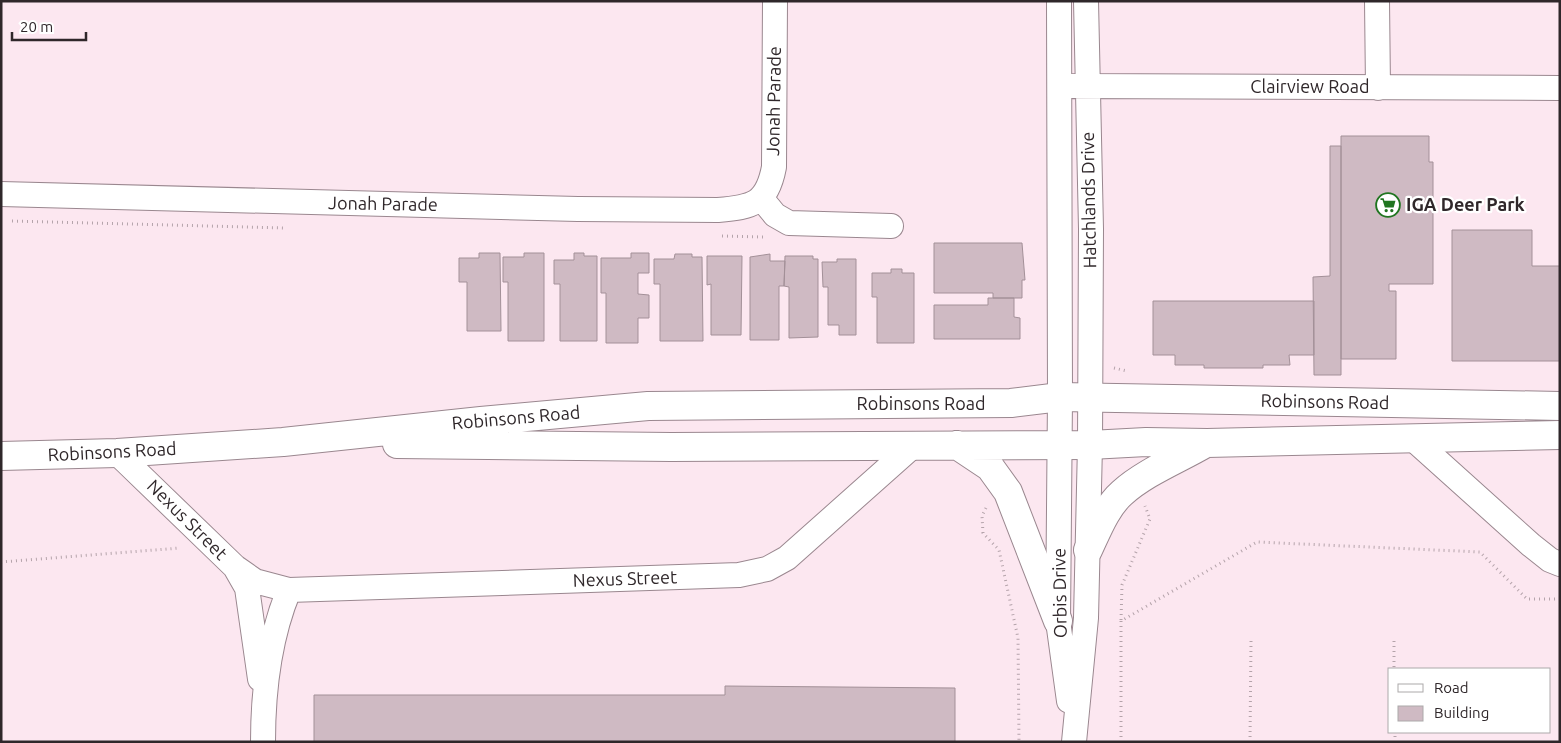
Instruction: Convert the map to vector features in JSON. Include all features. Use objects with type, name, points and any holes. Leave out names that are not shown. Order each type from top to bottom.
[{"type":"main road","name":"Robinsons Road","points":[[1,456],[118,453],[283,442],[648,406],[1011,403],[1060,397],[1560,406]]},
{"type":"main road","name":"Robinsons Road","points":[[283,442],[641,447],[914,446],[1146,442],[1207,443],[1560,435]]},
{"type":"main road","points":[[1088,550],[1108,510],[1121,494],[1136,482],[1207,443]]},
{"type":"main road","points":[[957,445],[990,467],[1008,492],[1058,621]]},
{"type":"street","name":"Jonah Parade","points":[[1,194],[681,210],[742,208],[753,204],[761,198],[771,182],[774,167],[775,1]]},
{"type":"street","name":"Hatchlands Drive","points":[[1059,1],[1060,444]]},
{"type":"street","name":"Hatchlands Drive","points":[[1086,1],[1091,229],[1090,444]]},
{"type":"street","points":[[1378,1],[1378,88]]},
{"type":"street","name":"Clairview Road","points":[[1060,86],[1560,88]]},
{"type":"street","points":[[761,198],[775,215],[789,223],[891,226]]},
{"type":"street","points":[[1412,438],[1530,545],[1550,560],[1560,564]]},
{"type":"street","name":"Orbis Drive","points":[[1060,444],[1058,621],[1074,741]]},
{"type":"street","name":"Orbis Drive","points":[[1074,741],[1086,618],[1090,444]]},
{"type":"street","name":"Nexus Street","points":[[118,453],[235,567],[255,581],[289,590],[739,575],[767,569],[787,558],[820,531],[914,446]]},
{"type":"street","name":"Nexus Street","points":[[235,567],[247,588],[263,704],[263,742]]},
{"type":"street","name":"Nexus Street","points":[[263,704],[274,632],[289,590]]},
{"type":"path","points":[[1008,492],[987,505],[981,524],[986,538],[996,545],[999,550],[1018,638],[1019,742]]},
{"type":"path","points":[[1121,742],[1121,621],[1257,542],[1480,552],[1527,599],[1560,598]]},
{"type":"path","points":[[1,562],[211,545]]},
{"type":"path","points":[[1250,742],[1251,641]]},
{"type":"path","points":[[1394,641],[1394,668]]},
{"type":"building","points":[[1341,136],[1429,136],[1429,162],[1433,162],[1433,284],[1389,284],[1389,291],[1396,291],[1396,359],[1341,359]]},
{"type":"building","points":[[1330,146],[1341,146],[1341,375],[1314,375],[1313,277],[1330,276]]},
{"type":"building","points":[[1452,230],[1532,230],[1532,266],[1560,266],[1560,361],[1452,361]]},
{"type":"building","points":[[934,243],[1022,243],[1025,280],[1022,280],[1022,298],[993,298],[993,293],[934,293]]},
{"type":"building","points":[[479,253],[500,253],[501,331],[467,331],[467,282],[459,282],[459,258],[479,258]]},
{"type":"building","points":[[524,253],[544,253],[544,341],[508,341],[508,282],[503,282],[503,257],[524,257]]},
{"type":"building","points":[[574,253],[584,253],[584,256],[597,256],[597,341],[560,341],[560,284],[554,284],[554,260],[574,260]]},
{"type":"building","points":[[631,253],[649,253],[649,273],[638,273],[638,294],[649,295],[649,318],[638,318],[638,343],[606,343],[606,293],[601,293],[601,258],[631,258]]},
{"type":"building","points":[[675,254],[692,254],[692,257],[702,257],[703,341],[660,341],[660,284],[654,284],[654,259],[674,259]]},
{"type":"building","points":[[770,254],[770,261],[785,261],[784,286],[779,286],[779,340],[750,340],[750,257]]},
{"type":"building","points":[[707,256],[742,256],[741,335],[711,335],[711,284],[707,285]]},
{"type":"building","points":[[785,256],[813,256],[813,259],[818,259],[818,337],[789,338],[789,287],[784,286]]},
{"type":"building","points":[[837,259],[856,259],[856,335],[839,335],[839,325],[828,325],[828,287],[823,287],[822,262],[837,262]]},
{"type":"building","points":[[891,269],[902,269],[902,273],[914,273],[914,343],[877,343],[877,297],[872,297],[872,273],[891,273]]},
{"type":"building","points":[[988,298],[1014,298],[1014,317],[1020,318],[1020,339],[934,339],[934,305],[988,305]]},
{"type":"building","points":[[1153,301],[1314,301],[1314,355],[1289,355],[1290,365],[1263,365],[1263,368],[1204,368],[1204,365],[1175,365],[1175,355],[1153,355]]},
{"type":"building","points":[[725,686],[955,688],[955,742],[314,742],[314,695],[725,695]]},
{"type":"place","name":"IGA Deer Park","points":[[1388,205]]}]
